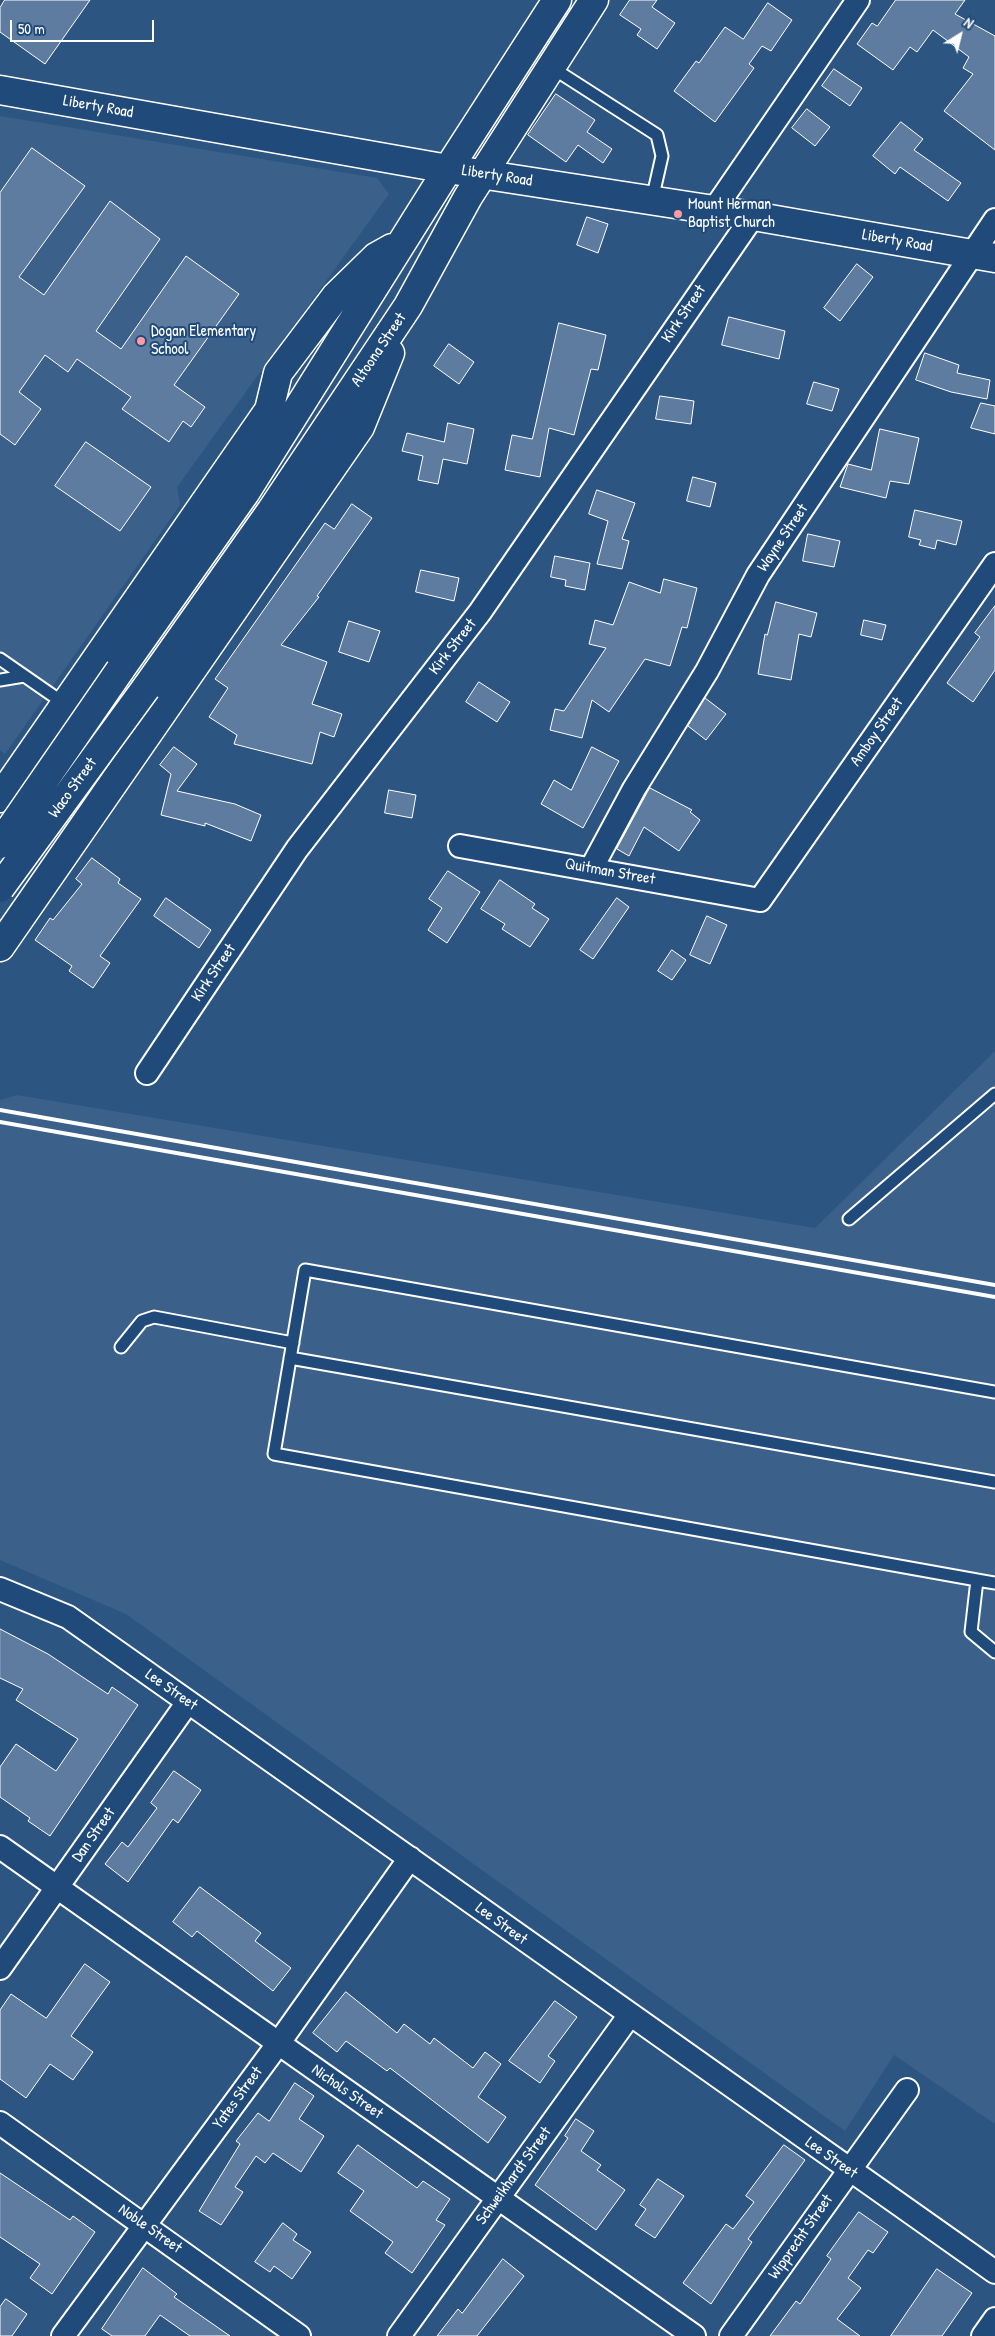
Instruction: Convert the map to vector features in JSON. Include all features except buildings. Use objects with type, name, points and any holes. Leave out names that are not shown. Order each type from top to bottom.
[{"type":"main road","points":[[2,791],[65,704],[269,410],[345,335],[448,169],[557,0]]},
{"type":"main road","name":"Altoona Street","points":[[146,688],[271,511],[408,306],[440,244],[483,173],[594,0]]},
{"type":"main road","name":"Liberty Road","points":[[0,90],[448,169],[753,216],[984,256]]},
{"type":"main road","points":[[269,410],[278,373],[336,296],[376,257],[404,241]]},
{"type":"main road","points":[[0,947],[360,427],[408,306]]},
{"type":"main road","name":"Waco Street","points":[[0,844],[245,493],[345,335]]},
{"type":"main road","name":"Waco Street","points":[[0,888],[146,688]]},
{"type":"street","points":[[714,210],[858,0]]},
{"type":"street","name":"Kirk Street","points":[[147,1073],[297,849],[480,612],[753,216]]},
{"type":"street","name":"Wayne Street","points":[[591,869],[634,789],[707,671],[758,575],[984,256],[995,220]]},
{"type":"street","name":"Amboy Street","points":[[760,900],[992,577]]},
{"type":"street","points":[[2,791],[74,838]]},
{"type":"street","name":"Quitman Street","points":[[460,846],[760,900]]},
{"type":"street","name":"Lee Street","points":[[0,1589],[68,1617],[410,1858],[629,2016],[995,2272]]},
{"type":"street","name":"Dan Street","points":[[0,1968],[188,1702]]},
{"type":"street","name":"Nichols Street","points":[[0,1847],[694,2336]]},
{"type":"street","name":"Yates Street","points":[[63,2336],[278,2044],[410,1858]]},
{"type":"street","name":"Schweikhardt Street","points":[[399,2336],[629,2016]]},
{"type":"street","name":"Wipprecht Street","points":[[732,2336],[848,2170],[907,2090]]},
{"type":"street","name":"Noble Street","points":[[0,2123],[299,2336]]},
{"type":"street","points":[[983,2336],[995,2319]]},
{"type":"lane","points":[[552,67],[658,135],[662,156],[652,200]]},
{"type":"lane","points":[[0,658],[65,704]]},
{"type":"lane","points":[[0,680],[24,676]]},
{"type":"lane","points":[[849,1219],[995,1094]]},
{"type":"lane","points":[[995,1392],[305,1270],[274,1454],[995,1583]]},
{"type":"lane","points":[[121,1347],[142,1321],[154,1317],[293,1343]]},
{"type":"lane","points":[[290,1358],[995,1482]]},
{"type":"lane","points":[[977,1580],[971,1632],[995,1652]]},
{"type":"shaded area","name":"Dogan Elementary School","points":[[0,116],[377,178],[389,194],[177,487],[180,505],[5,754],[0,750]]},
{"type":"shaded area","points":[[995,1051],[995,2124],[894,2055],[845,2131],[126,1614],[0,1560],[0,1100],[17,1095],[815,1228]]},
{"type":"railway","points":[[0,1110],[995,1285]]},
{"type":"railway","points":[[0,1122],[995,1297]]},
{"type":"place","name":"Mount Herman Baptist Church","points":[[678,214]]},
{"type":"place","name":"Dogan Elementary School","points":[[141,341]]}]
